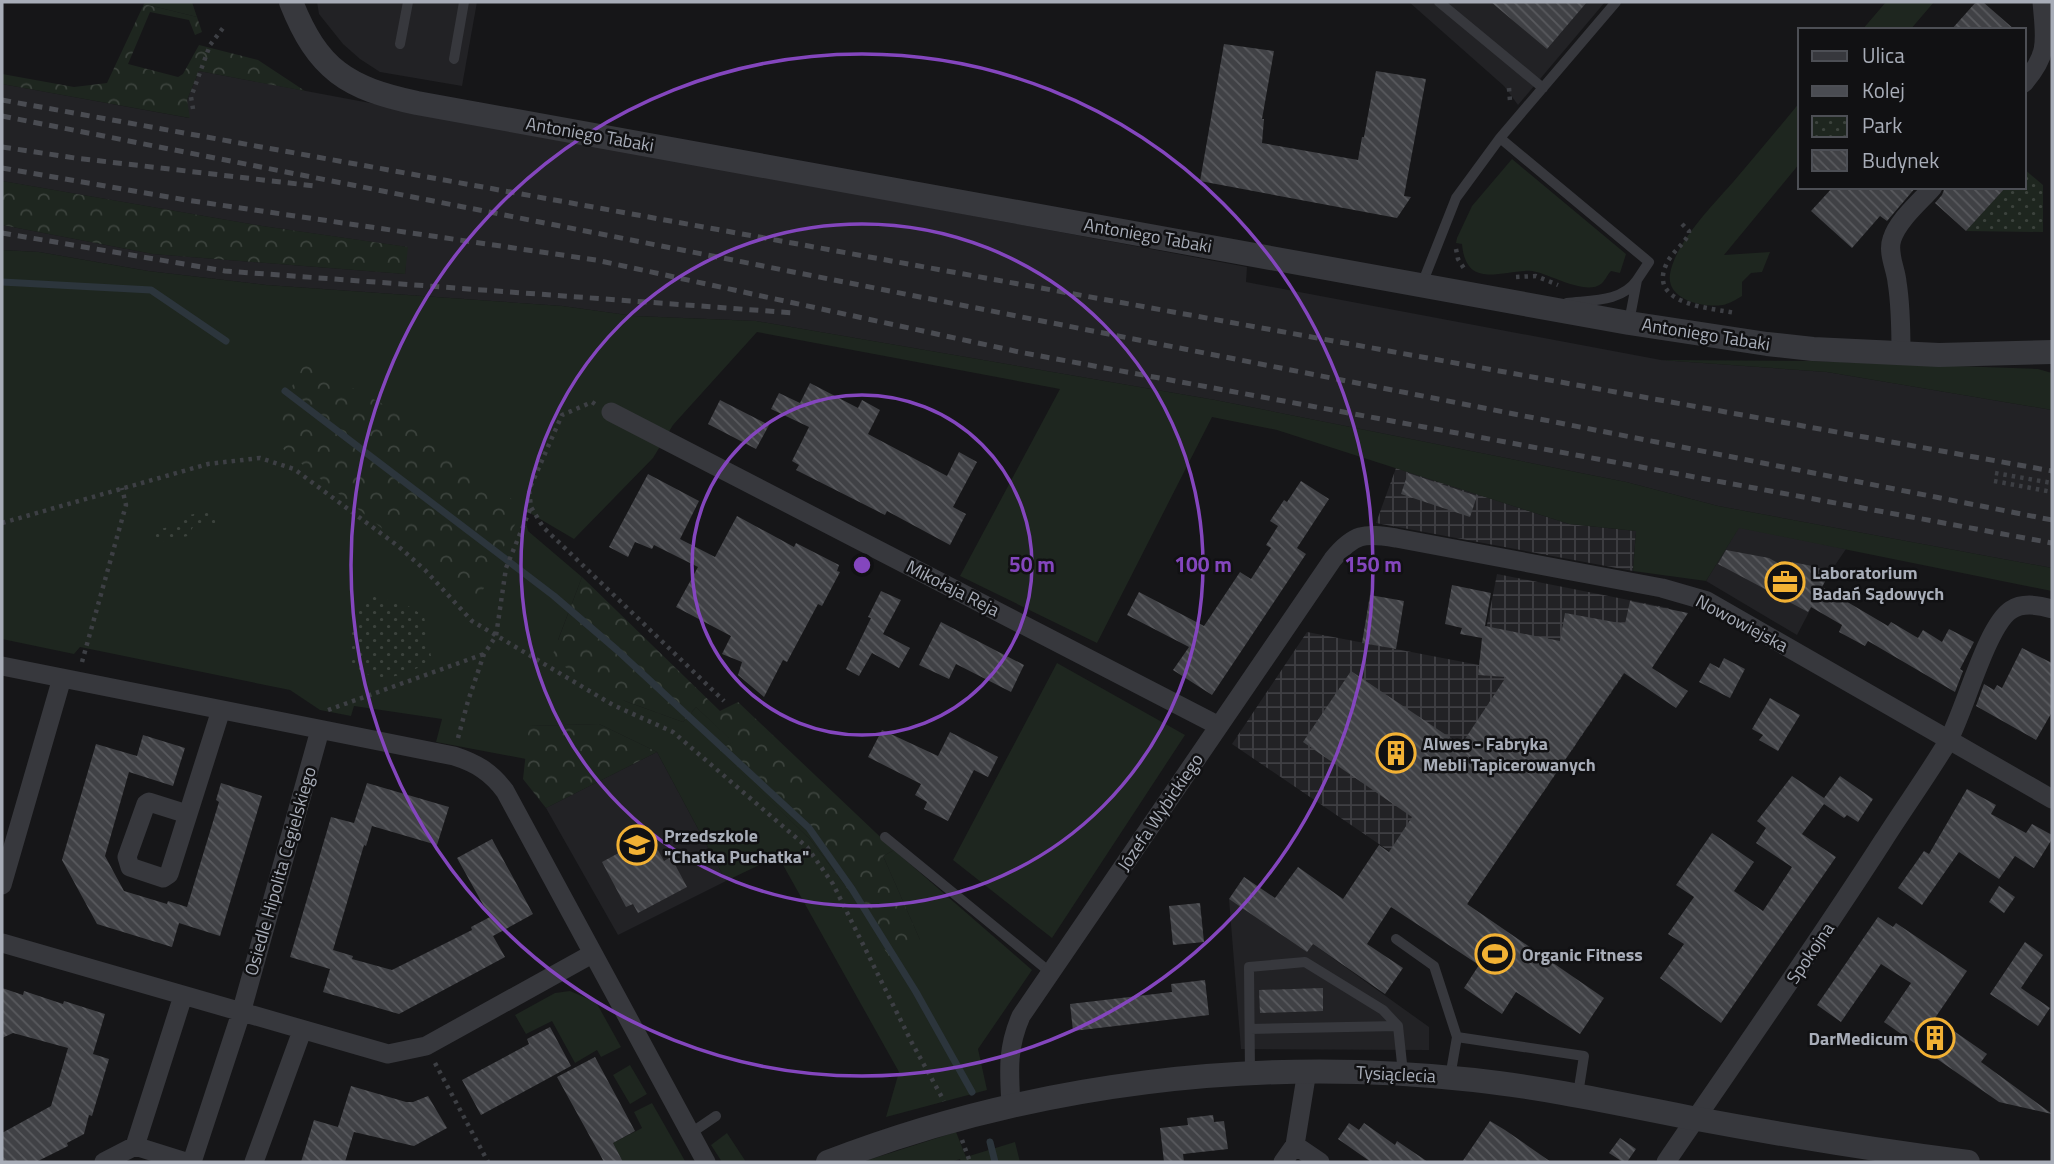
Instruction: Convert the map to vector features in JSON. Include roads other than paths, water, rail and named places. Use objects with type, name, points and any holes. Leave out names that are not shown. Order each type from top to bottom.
[{"type":"street","name":"Antoniego Tabaki","points":[[291,2],[312,47],[334,68],[360,86],[401,100],[1629,323],[1767,344],[1901,354],[2052,352]]},
{"type":"street","points":[[2026,80],[2044,51],[2042,2]]},
{"type":"street","points":[[1901,354],[1901,314],[1896,270],[1890,249],[1891,240],[1902,222],[1931,189]]},
{"type":"street","name":"Mikołaja Reja","points":[[611,412],[1219,726]]},
{"type":"street","name":"Nowowiejska","points":[[1356,537],[1375,535],[1396,538],[1689,595],[1724,609],[2052,799]]},
{"type":"street","name":"Józefa Wybickiego","points":[[1011,1105],[1009,1054],[1021,1016],[1333,559],[1356,537]]},
{"type":"street","name":"Spokojna","points":[[1666,1162],[1808,958],[1948,740],[1979,664],[2001,620],[2010,610],[2020,606],[2052,608]]},
{"type":"street","points":[[2,666],[454,756],[476,764],[492,776],[505,791],[706,1162]]},
{"type":"street","points":[[2,885],[69,679]]},
{"type":"street","points":[[187,814],[221,710]]},
{"type":"street","name":"Osiedle Hipolita Cegielskiego","points":[[192,1162],[241,1013],[320,730]]},
{"type":"street","points":[[2,943],[388,1054],[426,1046],[592,954]]},
{"type":"street","points":[[135,1146],[183,996]]},
{"type":"street","points":[[254,1162],[302,1031]]},
{"type":"street","points":[[1283,1162],[1295,1145],[1307,1071]]},
{"type":"street","name":"Tysiąclecia","points":[[828,1162],[909,1134],[1011,1105],[1127,1084],[1250,1073],[1307,1071],[1450,1078],[1968,1162]]},
{"type":"street","points":[[1295,1145],[1320,1162]]},
{"type":"street","points":[[104,1162],[135,1146],[186,1162]]},
{"type":"lane","points":[[400,44],[408,2]]},
{"type":"lane","points":[[454,59],[464,2]]},
{"type":"lane","points":[[1439,2],[1543,88]]},
{"type":"lane","points":[[1422,284],[1456,198],[1500,138],[1616,2]]},
{"type":"lane","points":[[1500,138],[1649,262],[1629,288],[1608,299],[1547,307]]},
{"type":"lane","points":[[1629,323],[1637,279]]},
{"type":"lane","points":[[885,837],[1051,973]]},
{"type":"lane","points":[[1396,939],[1434,966],[1457,1037],[1450,1078]]},
{"type":"lane","points":[[1250,1073],[1249,967],[1305,961],[1383,1010],[1398,1027],[1403,1074]]},
{"type":"lane","points":[[1250,1029],[1398,1027]]},
{"type":"lane","points":[[1457,1037],[1584,1056],[1578,1097]]},
{"type":"lane","points":[[691,1133],[716,1116]]},
{"type":"waterway","points":[[2,282],[151,290],[226,341]]},
{"type":"waterway","points":[[285,391],[554,596],[617,650],[809,828],[852,889],[916,992],[972,1092]]},
{"type":"waterway","points":[[990,1142],[995,1162]]},
{"type":"railway","points":[[2,100],[2052,471]]},
{"type":"railway","points":[[2,116],[2052,520]]},
{"type":"railway","points":[[2,147],[315,186]]},
{"type":"railway","points":[[2,168],[186,200],[596,260],[1024,353],[2052,543]]},
{"type":"railway","points":[[2,233],[225,271],[795,313]]},
{"type":"place","name":"Laboratorium Badań Sądowych","points":[[1785,582]]},
{"type":"place","name":"Alwes - Fabryka Mebli Tapicerowanych","points":[[1396,753]]},
{"type":"place","name":"Przedszkole \"Chatka Puchatka\"","points":[[637,845]]},
{"type":"place","name":"Organic Fitness","points":[[1495,954]]},
{"type":"place","name":"DarMedicum","points":[[1935,1038]]}]
